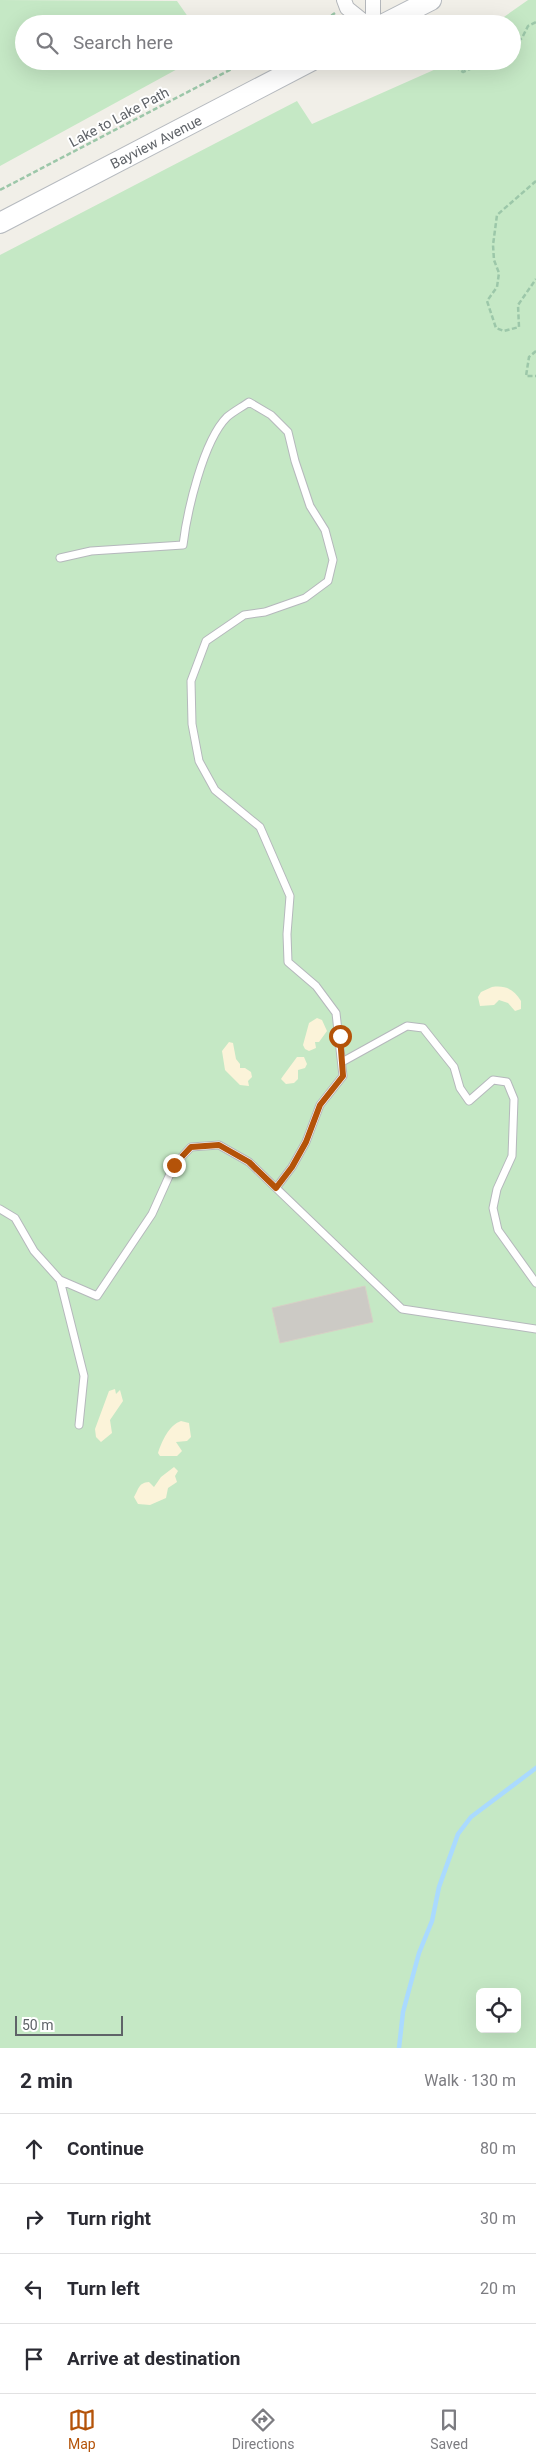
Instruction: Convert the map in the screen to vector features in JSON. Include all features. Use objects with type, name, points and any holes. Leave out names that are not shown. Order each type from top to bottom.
[{"type":"main road","points":[[402,15],[431,0]]},
{"type":"main road","name":"Bayview Avenue","points":[[0,223],[295,70]]},
{"type":"street","points":[[344,0],[347,8],[356,15]]},
{"type":"street","points":[[373,0],[373,15]]},
{"type":"lane","points":[[60,558],[91,551],[183,545],[186,518],[207,449],[226,418],[250,402],[271,415],[288,432],[310,506],[326,530],[333,560],[328,581],[305,598],[265,612],[244,615],[206,641],[191,681],[192,724],[199,761],[216,790],[260,827],[281,869],[290,896],[286,934],[288,962],[316,986],[336,1013],[343,1076],[320,1105],[306,1142],[292,1167],[276,1188]]},
{"type":"lane","points":[[342,1062],[407,1026],[423,1028],[454,1068],[460,1088],[469,1101],[493,1080],[507,1082],[514,1099],[512,1156],[497,1189],[493,1208],[498,1230],[536,1283]]},
{"type":"lane","points":[[0,1208],[15,1218],[34,1251],[60,1280],[97,1296],[152,1214],[174,1165],[191,1147],[219,1145],[249,1162],[402,1309],[536,1329]]},
{"type":"lane","points":[[60,1280],[84,1376],[79,1425]]},
{"type":"path","points":[[521,39],[528,26],[536,22]]},
{"type":"path","name":"Lake to Lake Path","points":[[0,190],[230,70]]},
{"type":"path","points":[[536,181],[497,215],[492,245],[498,273],[498,287],[487,301],[496,328],[504,331],[518,327],[518,305],[536,279]]},
{"type":"path","points":[[536,351],[529,357],[526,376],[536,376]]},
{"type":"green space","points":[[0,0],[177,1],[187,15],[15,15],[15,70],[176,70],[0,166]]},
{"type":"green space","points":[[528,0],[536,0],[536,2048],[0,2048],[0,255],[297,101],[312,124],[434,70],[521,70],[521,15],[507,15]]},
{"type":"sand","points":[[492,987],[505,987],[515,993],[521,1001],[521,1009],[515,1011],[508,1003],[499,1000],[494,1005],[480,1006],[478,997],[481,992]]},
{"type":"sand","points":[[317,1018],[322,1020],[327,1031],[319,1042],[315,1042],[316,1048],[309,1051],[303,1045],[309,1023]]},
{"type":"sand","points":[[229,1042],[233,1043],[240,1068],[245,1068],[251,1072],[252,1077],[248,1081],[249,1086],[240,1085],[225,1070],[222,1051]]},
{"type":"sand","points":[[297,1057],[304,1057],[307,1064],[305,1068],[298,1070],[298,1079],[294,1083],[286,1084],[281,1079]]},
{"type":"sand","points":[[115,1389],[116,1394],[120,1390],[123,1401],[110,1420],[112,1433],[101,1442],[96,1437],[95,1429],[109,1391]]},
{"type":"sand","points":[[181,1421],[189,1423],[191,1437],[187,1441],[176,1442],[182,1451],[177,1456],[160,1456],[158,1453],[166,1434]]},
{"type":"sand","points":[[174,1467],[178,1471],[175,1476],[177,1482],[168,1488],[166,1498],[150,1505],[138,1504],[134,1497],[141,1485],[149,1482],[154,1487],[161,1477]]},
{"type":"building","points":[[365,1286],[373,1322],[280,1343],[272,1308]]},
{"type":"waterway","points":[[399,2048],[403,2012],[419,1953],[432,1921],[439,1887],[458,1834],[471,1817],[536,1768]]},
{"type":"route","points":[[174,1165],[191,1147],[219,1145],[249,1162],[276,1188],[292,1167],[306,1142],[320,1105],[343,1076],[340,1036]]}]
